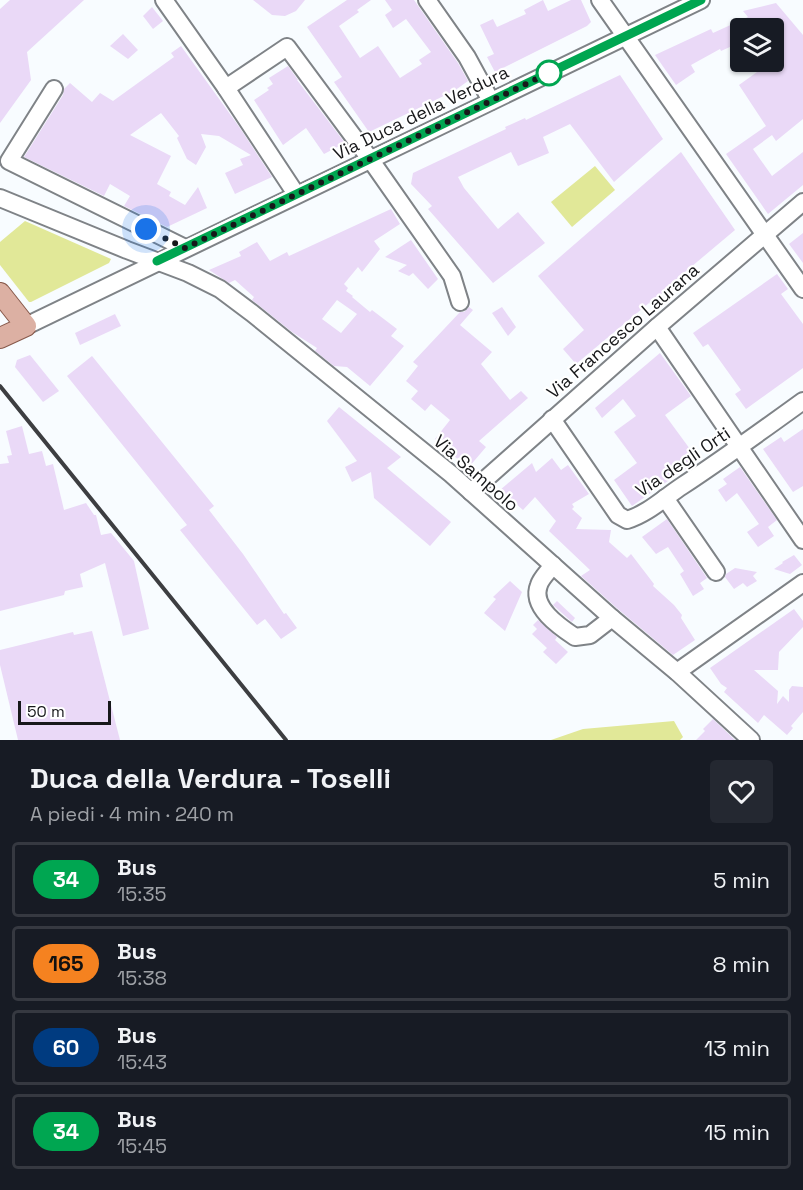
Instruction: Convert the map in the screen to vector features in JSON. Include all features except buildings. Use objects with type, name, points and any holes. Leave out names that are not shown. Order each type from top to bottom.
[{"type":"main road","points":[[0,293],[26,326],[0,338]]},
{"type":"street","points":[[164,0],[296,194]]},
{"type":"street","points":[[427,0],[467,57],[491,101]]},
{"type":"street","points":[[600,0],[803,289]]},
{"type":"street","name":"Via Duca della Verdura","points":[[26,326],[701,0]]},
{"type":"street","points":[[226,88],[287,47],[370,159],[452,276],[460,302]]},
{"type":"street","points":[[54,89],[9,161],[185,248]]},
{"type":"street","name":"Via Francesco Laurana","points":[[471,492],[657,327],[803,202]]},
{"type":"street","name":"Via Sampolo","points":[[4,205],[188,273],[220,290],[315,364],[471,492],[612,618],[677,672],[751,740]]},
{"type":"street","points":[[657,327],[803,540]]},
{"type":"street","name":"Via degli Orti","points":[[552,419],[618,515],[627,520],[637,517],[739,448],[803,400]]},
{"type":"street","points":[[665,498],[716,572]]},
{"type":"street","points":[[553,565],[538,586],[538,601],[547,615],[559,626],[575,637],[590,635],[612,618]]},
{"type":"street","points":[[677,672],[803,583]]},
{"type":"green space","points":[[595,166],[615,190],[572,227],[551,202]]},
{"type":"green space","points":[[25,221],[111,259],[109,263],[29,302],[0,265],[0,242]]},
{"type":"green space","points":[[674,721],[683,737],[680,740],[551,740],[583,729]]},
{"type":"railway","points":[[0,386],[286,740]]},
{"type":"bus line","name":"34","points":[[157,261],[701,0]]},
{"type":"route","points":[[146,229],[185,248],[549,73]]}]
